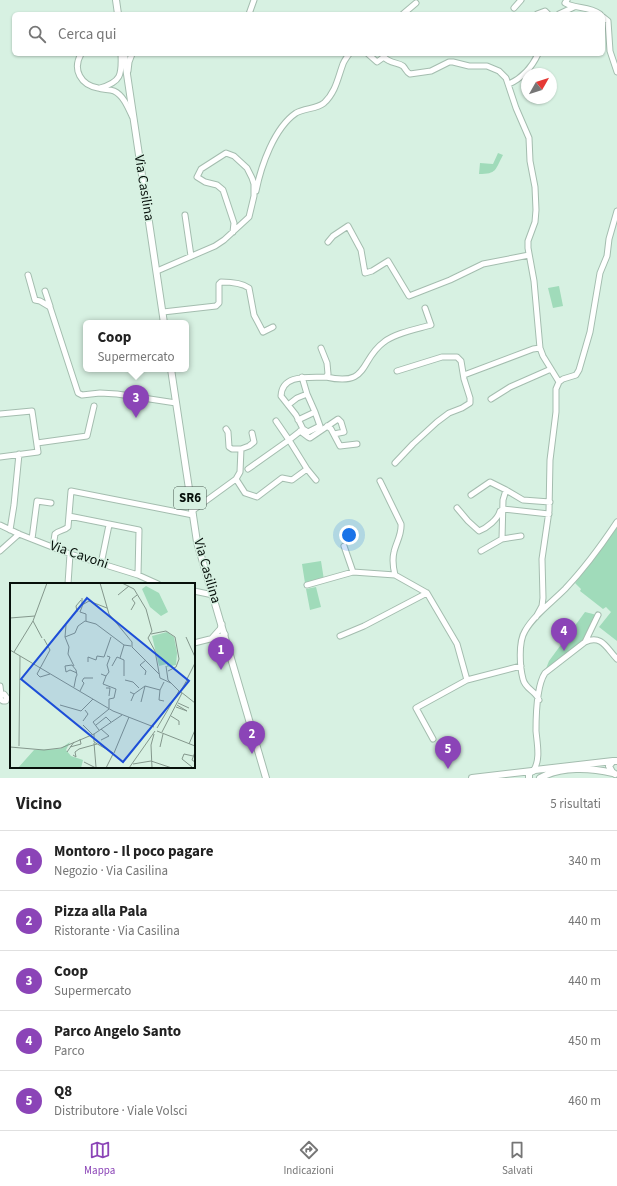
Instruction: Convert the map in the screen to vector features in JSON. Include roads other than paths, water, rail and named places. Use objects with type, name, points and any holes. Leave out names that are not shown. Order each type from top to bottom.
[{"type":"main road","points":[[116,2],[118,12]]},
{"type":"main road","name":"Via Casilina","points":[[124,56],[164,320]]},
{"type":"main road","name":"Via Casilina","points":[[171,372],[197,542],[266,778]]},
{"type":"main road","points":[[546,774],[616,761]]},
{"type":"main road","points":[[616,761],[610,766],[610,770],[616,774]]},
{"type":"main road","points":[[472,778],[533,771],[546,774],[586,769],[616,774]]},
{"type":"main road","points":[[512,774],[529,778],[528,774],[533,771]]},
{"type":"street","points":[[250,12],[254,0]]},
{"type":"street","points":[[514,8],[520,0]]},
{"type":"street","points":[[567,0],[565,4],[574,7],[590,8],[597,12]]},
{"type":"street","points":[[405,12],[416,3]]},
{"type":"street","points":[[563,12],[574,7]]},
{"type":"street","points":[[605,19],[608,21],[610,51],[617,72]]},
{"type":"street","points":[[80,56],[77,63],[77,69],[80,76],[86,83],[110,90],[119,95],[126,104],[134,122]]},
{"type":"street","points":[[99,88],[110,85],[118,79],[122,69],[121,56]]},
{"type":"street","points":[[128,80],[129,62],[131,56]]},
{"type":"street","points":[[253,199],[268,150],[276,136],[290,118],[296,113],[325,102],[338,83],[343,64],[348,56]]},
{"type":"street","points":[[370,56],[377,62],[384,57],[388,61],[402,65],[407,73],[410,74],[431,71],[449,62],[469,66],[487,66],[504,75],[509,84],[516,108],[528,134],[530,161],[535,187],[536,217],[534,227],[528,241],[528,255],[534,281],[540,348],[543,356],[559,382]]},
{"type":"street","points":[[509,84],[519,79],[524,74],[537,56]]},
{"type":"street","points":[[157,271],[215,246],[224,240],[233,232],[249,217],[253,199],[254,184],[252,178],[247,168],[234,156],[226,153],[201,169],[198,177],[205,182],[217,185],[223,190],[234,223],[233,232]]},
{"type":"street","points":[[536,617],[542,606],[543,598],[542,559],[550,502],[550,460],[556,412],[556,389],[559,382],[563,379],[576,375],[580,370],[590,332],[600,273],[606,257],[609,239],[617,211]]},
{"type":"street","points":[[185,215],[191,256]]},
{"type":"street","points":[[328,242],[333,236],[348,226],[361,250],[365,273],[372,271],[388,261],[409,296],[450,280],[482,264],[528,255]]},
{"type":"street","points":[[28,275],[35,300],[40,301],[50,307]]},
{"type":"street","points":[[163,312],[216,306],[218,303],[219,284],[221,282],[238,284],[249,288],[254,315],[263,332],[273,327]]},
{"type":"street","points":[[46,291],[78,393],[82,395],[100,393],[117,394],[176,403]]},
{"type":"street","points":[[334,434],[344,432],[341,422],[338,419],[310,438],[301,430],[298,420],[281,396],[281,391],[284,386],[291,381],[302,377],[350,379],[356,376],[385,341],[431,325],[425,308]]},
{"type":"street","points":[[321,348],[327,363],[328,374],[326,377]]},
{"type":"street","points":[[464,375],[527,351],[540,348]]},
{"type":"street","points":[[395,463],[437,422],[470,403],[461,360],[457,357],[442,357],[398,371]]},
{"type":"street","points":[[491,398],[510,387],[552,369]]},
{"type":"street","points":[[301,430],[308,432],[320,426],[306,394],[302,377]]},
{"type":"street","points":[[288,406],[297,398],[306,394]]},
{"type":"street","points":[[37,443],[87,436],[94,406]]},
{"type":"street","points":[[0,414],[32,411],[38,452],[0,457]]},
{"type":"street","points":[[298,420],[315,412]]},
{"type":"street","points":[[276,421],[307,469],[316,480]]},
{"type":"street","points":[[327,426],[334,434],[340,446],[357,444]]},
{"type":"street","points":[[226,430],[228,432],[229,446],[232,449],[241,449],[249,446],[254,442],[252,433]]},
{"type":"street","points":[[248,469],[301,430]]},
{"type":"street","points":[[53,547],[55,534],[58,531],[66,530],[68,527],[71,491],[193,513],[236,479],[240,472],[241,449]]},
{"type":"street","points":[[10,530],[19,454]]},
{"type":"street","points":[[236,479],[245,493],[257,497],[282,478],[292,480],[307,469]]},
{"type":"street","points":[[380,481],[401,524],[401,530],[394,553],[393,566],[395,575]]},
{"type":"street","points":[[470,495],[490,482],[523,500],[550,502]]},
{"type":"street","points":[[502,539],[503,500],[506,490]]},
{"type":"street","points":[[32,539],[37,501],[51,503]]},
{"type":"street","points":[[457,508],[479,531],[493,521],[503,509]]},
{"type":"street","points":[[503,509],[549,514]]},
{"type":"street","points":[[69,516],[139,530],[138,575]]},
{"type":"street","points":[[539,700],[535,693],[528,689],[524,683],[521,666],[522,638],[524,632],[536,617],[578,574],[617,522]]},
{"type":"street","points":[[101,564],[109,524]]},
{"type":"street","name":"Via Cavoni","points":[[0,525],[70,554],[138,575],[156,583]]},
{"type":"street","points":[[0,551],[19,534]]},
{"type":"street","points":[[481,551],[502,539],[520,536]]},
{"type":"street","points":[[344,546],[353,572]]},
{"type":"street","points":[[68,583],[70,554]]},
{"type":"street","points":[[307,585],[353,572],[395,575],[427,593],[457,644],[467,680]]},
{"type":"street","points":[[195,591],[213,595]]},
{"type":"street","points":[[340,636],[364,626],[427,593]]},
{"type":"street","points":[[585,642],[598,615]]},
{"type":"street","points":[[212,638],[220,629],[222,624]]},
{"type":"street","points":[[195,643],[225,634]]},
{"type":"street","points":[[212,638],[228,646]]},
{"type":"street","points":[[533,771],[537,758],[537,716],[540,688],[542,678],[545,673],[585,642],[593,639],[600,641],[617,659]]},
{"type":"street","points":[[433,739],[416,708],[467,680],[521,666]]},
{"type":"street","points":[[0,686],[0,698]]},
{"type":"street","points":[[0,698],[4,694],[9,698]]},
{"type":"street","points":[[537,758],[540,766],[546,774]]},
{"type":"place","name":"Coop","points":[[136,418]]},
{"type":"place","name":"Parco Angelo Santo","points":[[564,651]]},
{"type":"place","name":"Montoro - Il poco pagare","points":[[221,670]]},
{"type":"place","name":"Pizza alla Pala","points":[[252,754]]},
{"type":"place","name":"Q8","points":[[448,769]]}]
